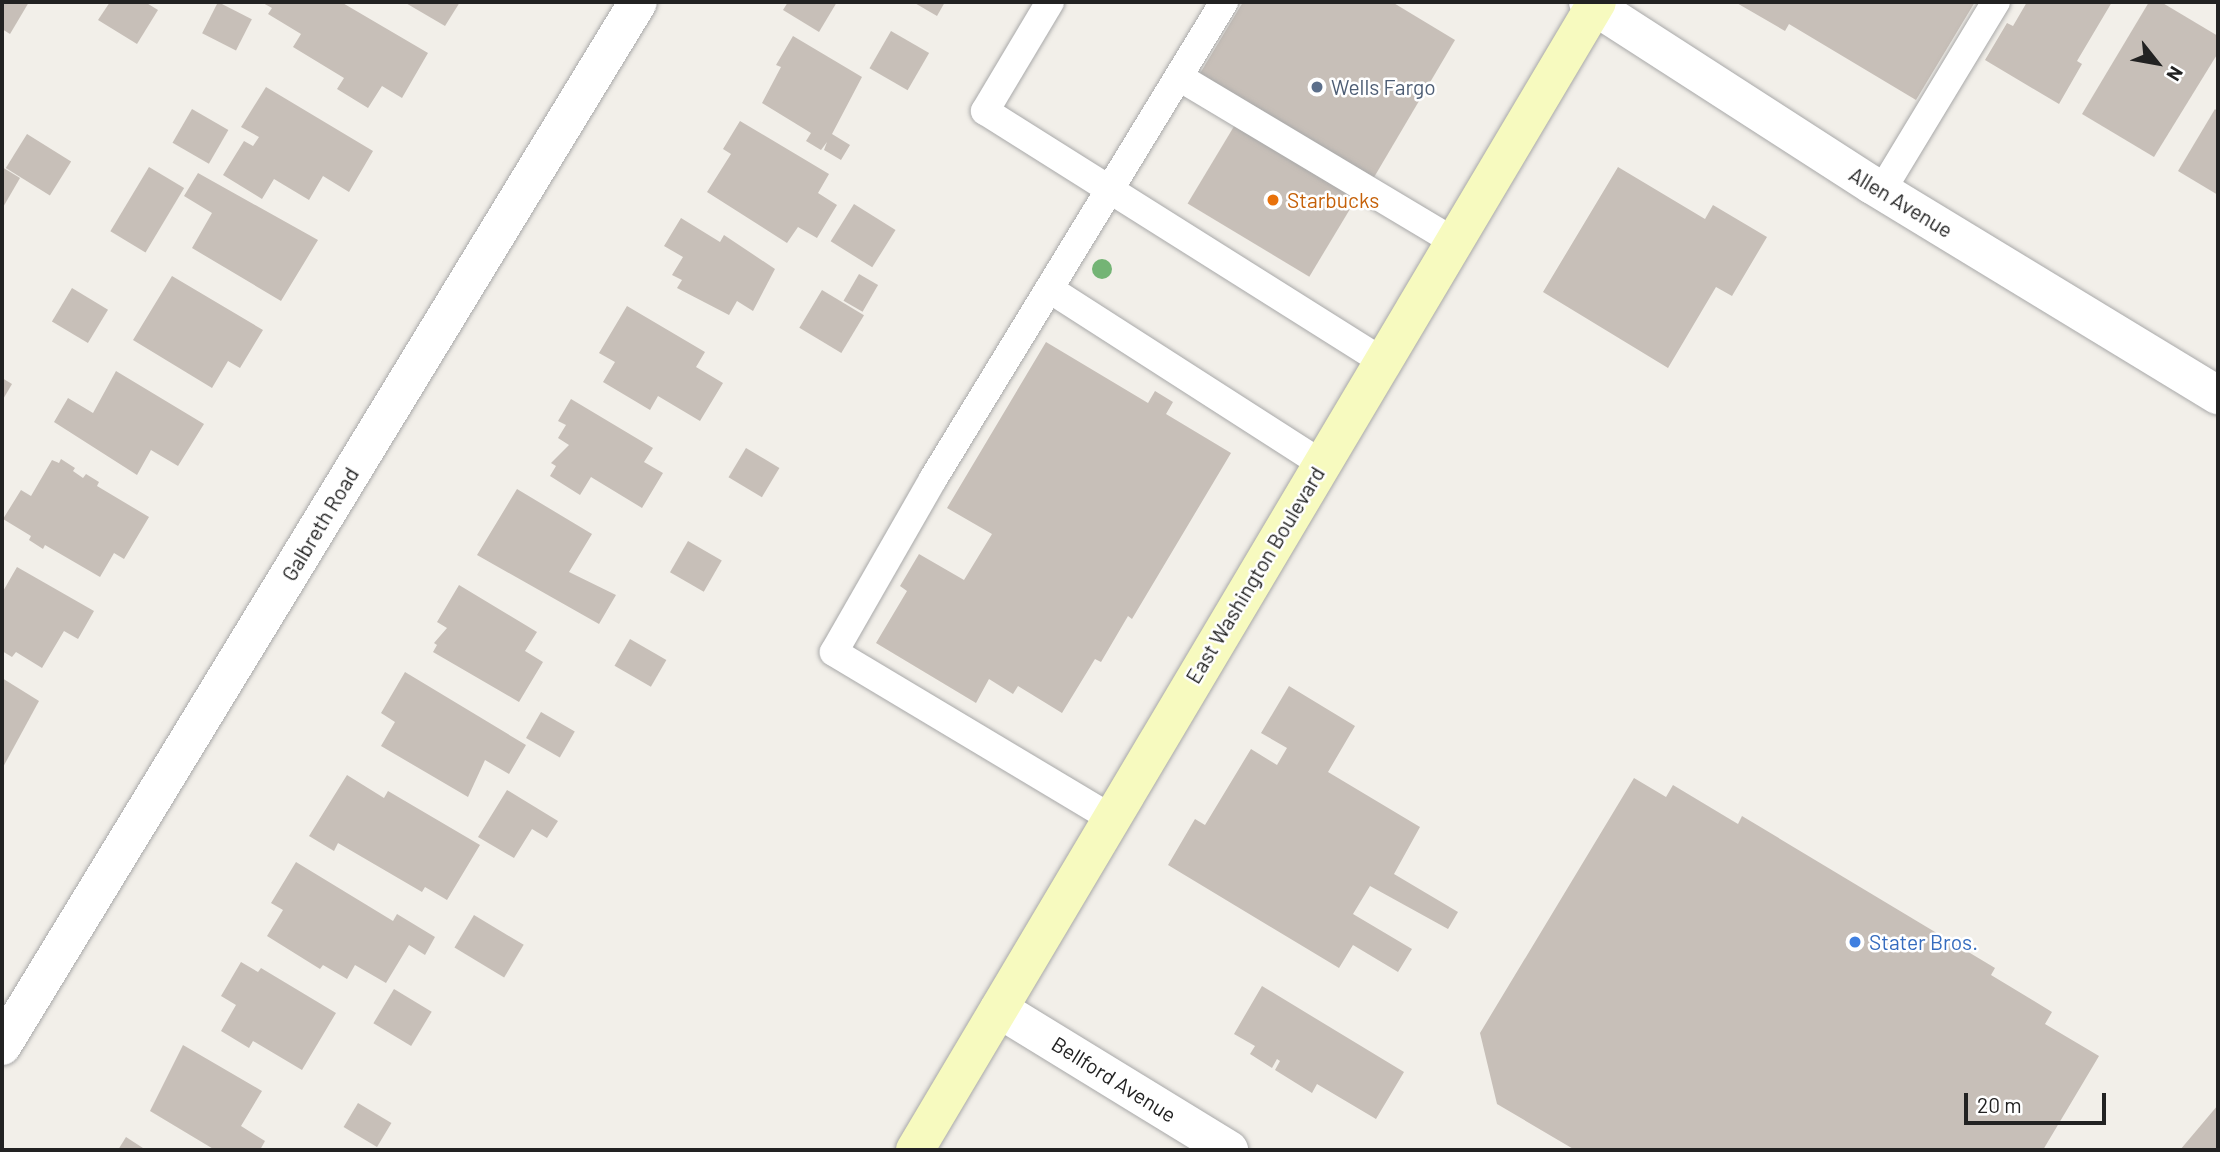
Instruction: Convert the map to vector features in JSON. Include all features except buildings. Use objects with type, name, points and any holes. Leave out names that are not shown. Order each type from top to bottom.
[{"type":"main road","name":"East Washington Boulevard","points":[[915,1150],[1455,242],[1593,3]]},
{"type":"street","name":"Galbreth Road","points":[[2,1046],[638,2]]},
{"type":"street","name":"Allen Avenue","points":[[1593,3],[1882,190],[2218,395]]},
{"type":"street","name":"Bellford Avenue","points":[[999,1009],[1229,1150]]},
{"type":"lane","points":[[1050,2],[985,111],[1383,362]]},
{"type":"lane","points":[[1111,818],[834,652],[933,479],[1051,290],[1224,2]]},
{"type":"lane","points":[[1882,190],[1996,2]]},
{"type":"lane","points":[[1179,77],[1455,242]]},
{"type":"lane","points":[[1051,290],[1321,464]]},
{"type":"place","name":"Wells Fargo","points":[[1317,87]]},
{"type":"place","name":"Starbucks","points":[[1273,200]]},
{"type":"place","name":"Stater Bros.","points":[[1855,942]]}]
